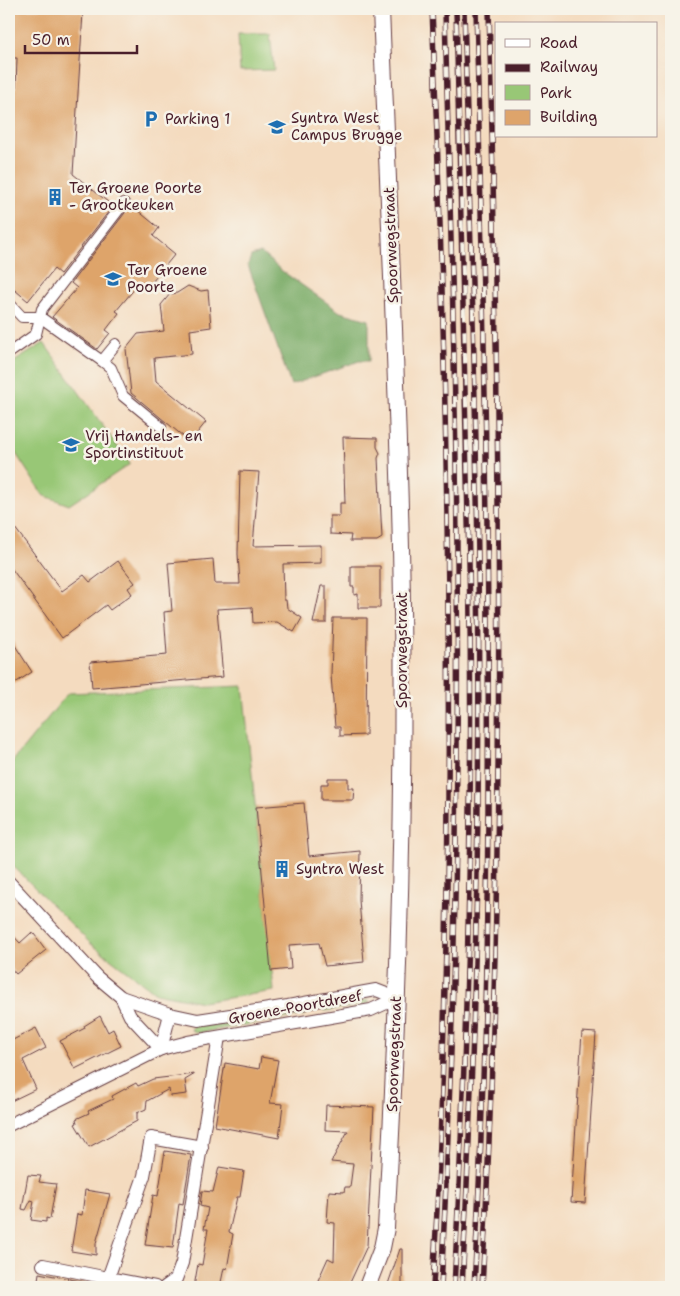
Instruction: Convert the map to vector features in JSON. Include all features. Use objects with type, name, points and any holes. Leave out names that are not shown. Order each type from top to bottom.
[{"type":"street","name":"Spoorwegstraat","points":[[367,1287],[382,1248],[386,1228],[397,998],[401,841],[401,548],[381,9]]},
{"type":"street","points":[[9,354],[36,334],[42,309],[124,203]]},
{"type":"street","points":[[9,303],[22,317],[40,317],[102,361],[110,368],[123,396],[161,427]]},
{"type":"street","points":[[102,361],[116,344]]},
{"type":"street","name":"Groene-Poortdreef","points":[[9,882],[97,977],[121,997],[170,1014],[198,1020],[376,990],[397,998]]},
{"type":"street","name":"Groene-Poortdreef","points":[[121,997],[130,1016],[161,1048],[371,1010],[397,998]]},
{"type":"street","points":[[312,1002],[316,1020]]},
{"type":"street","points":[[9,1125],[161,1048],[170,1014]]},
{"type":"street","points":[[165,1287],[176,1278],[182,1263],[219,1037]]},
{"type":"street","points":[[108,1278],[144,1176],[151,1138],[202,1148]]},
{"type":"street","points":[[42,1265],[155,1287]]},
{"type":"green space","points":[[238,34],[270,34],[274,70],[240,71]]},
{"type":"green space","points":[[261,253],[282,271],[340,312],[369,320],[369,361],[359,361],[291,385],[248,265],[251,256]]},
{"type":"green space","points":[[44,343],[130,464],[69,505],[43,495],[9,443],[9,365]]},
{"type":"green space","points":[[243,686],[274,991],[202,1002],[156,993],[90,943],[9,862],[9,766],[68,693]]},
{"type":"green space","points":[[367,1000],[370,1002],[367,1004],[325,1011],[323,1009],[325,1007]]},
{"type":"green space","points":[[304,1010],[307,1012],[305,1015],[197,1033],[191,1030],[194,1025],[227,1024]]},
{"type":"building","name":"Ter Groene Poorte - Grootkeuken","points":[[9,9],[62,9],[83,12],[73,174],[113,206],[60,274],[54,269],[28,301],[9,285],[9,88],[16,88],[17,58],[9,58]]},
{"type":"building","name":"Ter Groene Poorte","points":[[131,205],[159,228],[153,236],[175,254],[148,287],[141,281],[116,311],[119,313],[106,330],[110,333],[97,349],[52,317],[77,288],[71,283]]},
{"type":"building","points":[[188,286],[201,291],[208,290],[211,327],[190,330],[192,354],[154,358],[156,381],[206,422],[190,442],[131,393],[126,349],[138,334],[164,331],[161,305],[170,294],[177,293]]},
{"type":"building","points":[[343,437],[377,438],[377,447],[380,453],[378,458],[382,538],[377,541],[350,541],[351,535],[330,534],[330,516],[340,516],[340,503],[345,503]]},
{"type":"building","points":[[240,471],[259,472],[253,546],[321,545],[321,563],[283,564],[284,600],[286,600],[287,608],[302,618],[294,632],[277,622],[253,623],[252,607],[217,609],[223,677],[92,688],[90,662],[167,655],[164,612],[172,611],[168,563],[213,559],[215,584],[240,584],[238,554]]},
{"type":"building","points":[[9,520],[62,591],[84,575],[90,582],[118,561],[135,583],[128,588],[132,594],[110,610],[106,605],[62,638],[9,565]]},
{"type":"building","points":[[351,566],[380,566],[380,608],[358,608],[358,594],[354,595],[354,587],[351,587]]},
{"type":"building","points":[[321,586],[326,586],[326,623],[313,623]]},
{"type":"building","points":[[333,618],[367,618],[366,735],[340,736],[340,727],[335,727],[331,675]]},
{"type":"building","points":[[9,636],[32,672],[9,687]]},
{"type":"building","points":[[328,778],[348,778],[348,788],[354,788],[353,800],[321,800],[321,784],[328,784]]},
{"type":"building","points":[[304,803],[309,856],[360,851],[359,900],[364,962],[325,966],[319,943],[289,945],[291,969],[271,971],[256,807]]},
{"type":"building","points":[[9,931],[20,943],[31,933],[34,934],[46,950],[16,974],[9,966]]},
{"type":"building","points":[[100,1016],[108,1032],[113,1029],[121,1046],[75,1069],[60,1041],[85,1028],[84,1026]]},
{"type":"building","points":[[36,1028],[46,1048],[23,1060],[36,1089],[9,1102],[9,1042]]},
{"type":"building","points":[[582,1032],[596,1033],[585,1203],[571,1202]]},
{"type":"building","points":[[261,1057],[278,1060],[270,1103],[283,1104],[279,1138],[215,1126],[225,1063],[259,1069]]},
{"type":"building","points":[[195,1074],[185,1080],[187,1094],[170,1096],[169,1089],[147,1101],[146,1109],[137,1113],[137,1121],[89,1147],[75,1124],[77,1123],[76,1119],[113,1099],[112,1096],[136,1083],[138,1086],[153,1079]]},
{"type":"building","points":[[326,1105],[374,1107],[367,1246],[348,1287],[315,1287],[328,1258],[334,1261],[335,1223],[327,1222],[329,1191],[344,1192],[345,1187],[350,1187],[353,1164],[331,1162],[348,1131],[325,1130]]},
{"type":"building","points":[[165,1151],[191,1155],[183,1204],[179,1203],[173,1248],[145,1245],[153,1195],[158,1196]]},
{"type":"building","points":[[219,1167],[244,1171],[240,1197],[237,1197],[229,1232],[233,1234],[227,1269],[224,1268],[220,1287],[194,1287],[198,1264],[202,1265],[208,1229],[204,1229],[208,1208],[200,1206],[202,1191],[213,1192]]},
{"type":"building","points":[[28,1175],[41,1176],[39,1182],[56,1184],[50,1219],[46,1218],[46,1222],[31,1220],[34,1201],[31,1200],[26,1210],[22,1209]]},
{"type":"building","points":[[85,1190],[110,1194],[96,1243],[96,1255],[71,1251],[77,1214],[82,1215]]},
{"type":"building","points":[[400,1249],[402,1249],[402,1287],[387,1287]]},
{"type":"building","points":[[39,1273],[85,1282],[85,1287],[37,1287]]},
{"type":"railway","points":[[432,9],[443,328],[448,648],[446,968],[433,1287]]},
{"type":"railway","points":[[441,1287],[446,1195],[455,918],[457,733],[455,414],[445,9]]},
{"type":"railway","points":[[454,1287],[466,1015],[471,743],[468,492],[456,9]]},
{"type":"railway","points":[[462,1287],[474,1015],[479,742],[476,423],[464,9]]},
{"type":"railway","points":[[474,1287],[486,967],[488,808],[487,488],[476,9]]},
{"type":"railway","points":[[482,1287],[495,967],[499,648],[496,328],[489,9]]},
{"type":"place","name":"Parking 1","points":[[151,119]]},
{"type":"place","name":"Syntra West Campus Brugge","points":[[277,127]]},
{"type":"place","name":"Ter Groene Poorte - Grootkeuken","points":[[55,197]]},
{"type":"place","name":"Ter Groene Poorte","points":[[113,279]]},
{"type":"place","name":"Vrij Handels- en Sportinstituut","points":[[71,445]]},
{"type":"place","name":"Syntra West","points":[[282,869]]}]
